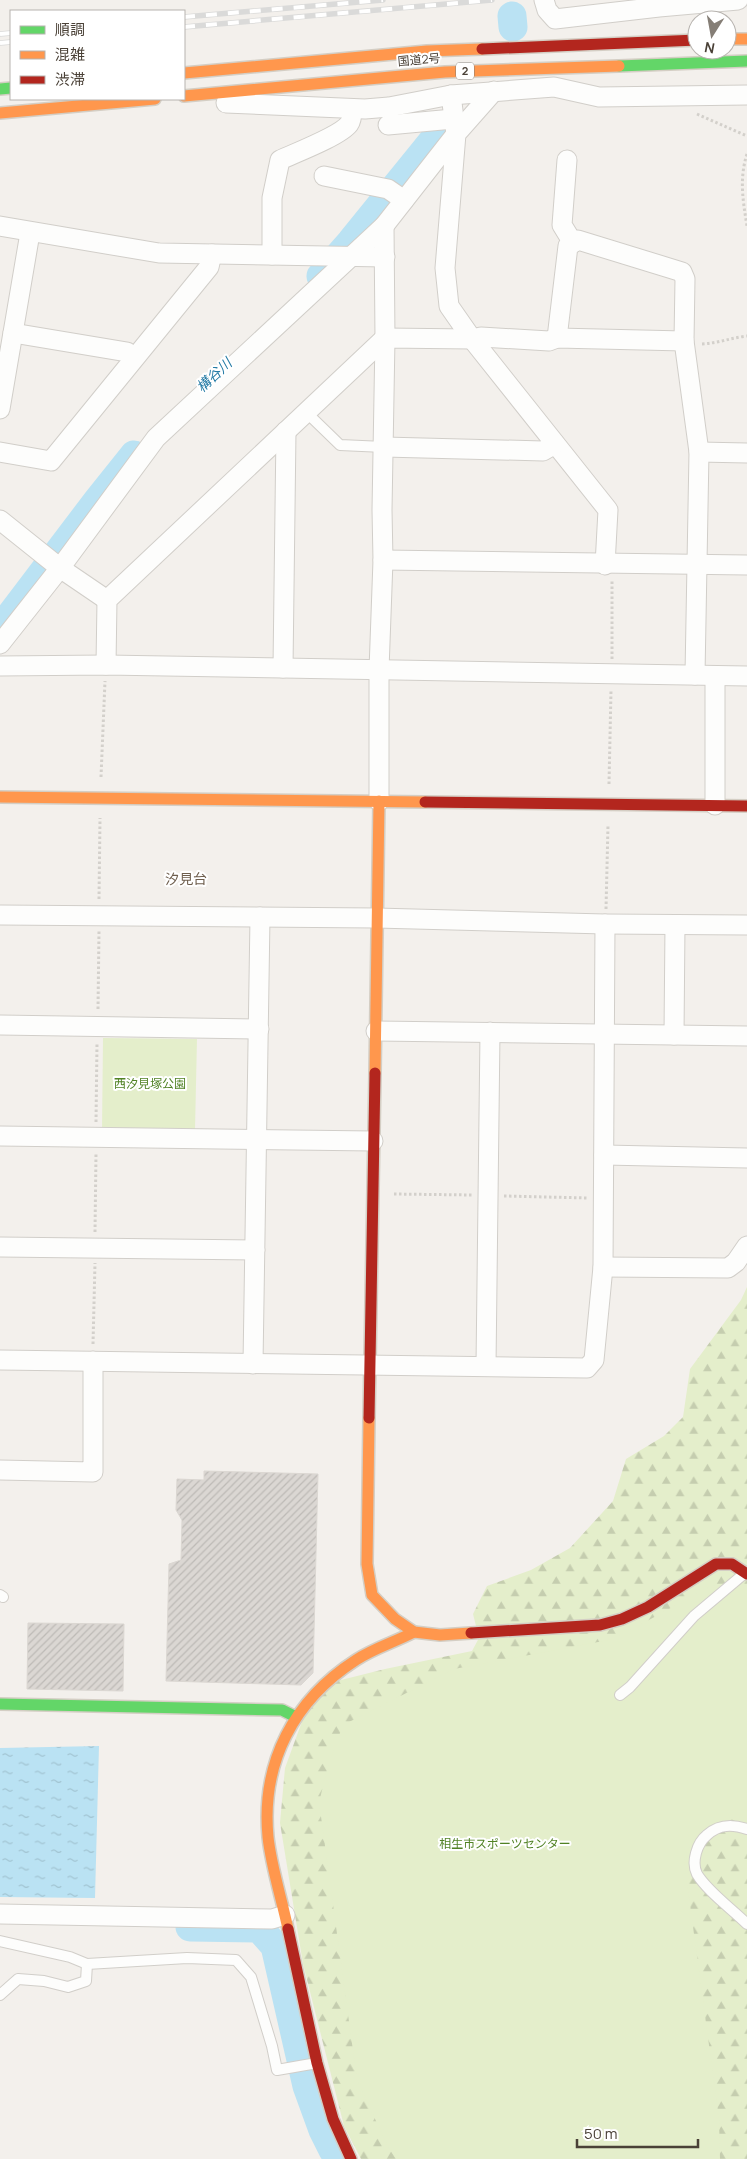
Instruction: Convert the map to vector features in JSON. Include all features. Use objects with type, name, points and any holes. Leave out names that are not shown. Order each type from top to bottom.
[{"type":"main road","name":"国道2号","points":[[185,73],[427,51],[687,40]]},
{"type":"main road","name":"国道2号","points":[[185,97],[445,72],[747,61]]},
{"type":"main road","points":[[0,113],[144,100]]},
{"type":"main road","points":[[0,797],[747,806]]},
{"type":"main road","points":[[378,802],[367,1564],[372,1595],[395,1619],[414,1632],[440,1635],[600,1625],[622,1619],[648,1607],[716,1564],[732,1564],[746,1573]]},
{"type":"main road","points":[[351,2159],[333,2119],[314,2064],[268,1837],[267,1805],[270,1775],[283,1738],[316,1691],[336,1673],[358,1658],[414,1632]]},
{"type":"main road","points":[[0,1704],[282,1710],[296,1717]]},
{"type":"street","points":[[544,0],[547,10],[555,19],[570,19],[659,7],[738,0]]},
{"type":"street","points":[[185,97],[202,102],[352,108],[389,107],[451,95],[554,87],[684,82],[747,83]]},
{"type":"street","points":[[554,87],[599,97],[747,95]]},
{"type":"street","points":[[378,802],[379,670],[384,560],[382,510],[386,338],[384,226],[398,195],[455,126],[494,91]]},
{"type":"street","points":[[451,95],[455,126],[445,268],[449,306],[472,339],[608,510],[609,565]]},
{"type":"street","points":[[272,255],[272,198],[280,160],[322,141],[348,126],[351,121],[352,108]]},
{"type":"street","points":[[388,125],[455,126]]},
{"type":"street","points":[[567,160],[562,225],[573,243]]},
{"type":"street","points":[[324,176],[398,195]]},
{"type":"street","points":[[0,226],[30,233],[159,253],[385,258]]},
{"type":"street","points":[[0,644],[54,564],[156,438],[342,257],[384,226]]},
{"type":"street","points":[[1,396],[30,233]]},
{"type":"street","points":[[557,338],[568,246],[578,240],[682,272],[685,278],[684,341],[699,452],[695,675]]},
{"type":"street","points":[[0,452],[51,461],[209,267],[212,254]]},
{"type":"street","points":[[13,333],[127,352],[134,358]]},
{"type":"street","points":[[106,665],[107,600],[386,338],[472,339],[481,337],[549,341],[557,338],[684,341]]},
{"type":"street","points":[[283,668],[286,431]]},
{"type":"street","points":[[384,447],[542,451],[555,444]]},
{"type":"street","points":[[699,452],[747,453]]},
{"type":"street","points":[[0,520],[54,564],[107,600]]},
{"type":"street","points":[[384,560],[609,565],[747,565]]},
{"type":"street","points":[[0,666],[106,665],[747,676]]},
{"type":"street","points":[[714,805],[715,676]]},
{"type":"street","points":[[0,915],[376,918],[606,924],[747,925]]},
{"type":"street","points":[[254,1364],[260,917]]},
{"type":"street","points":[[0,1360],[587,1368],[594,1360],[603,1267],[606,924]]},
{"type":"street","points":[[674,1035],[676,925]]},
{"type":"street","points":[[0,1025],[259,1029]]},
{"type":"street","points":[[376,1030],[747,1036]]},
{"type":"street","points":[[486,1366],[490,1032]]},
{"type":"street","points":[[0,1136],[373,1140]]},
{"type":"street","points":[[604,1155],[747,1158]]},
{"type":"street","points":[[603,1267],[728,1268],[736,1262],[747,1246]]},
{"type":"street","points":[[0,1247],[255,1250]]},
{"type":"street","points":[[0,1470],[93,1472],[93,1361]]},
{"type":"street","points":[[0,1914],[272,1919],[285,1915]]},
{"type":"lane","points":[[306,412],[340,445],[384,447]]},
{"type":"lane","points":[[620,1695],[630,1687],[694,1616],[746,1573]]},
{"type":"lane","points":[[747,1828],[734,1825],[718,1828],[706,1836],[698,1846],[695,1858],[696,1872],[702,1881],[747,1924]]},
{"type":"lane","points":[[0,1941],[70,1957],[87,1964],[187,1958],[236,1960],[251,1977],[272,2046],[277,2070],[314,2064]]},
{"type":"lane","points":[[0,1995],[18,1979],[44,1981],[68,1987],[86,1981],[87,1964]]},
{"type":"path","points":[[691,111],[747,136]]},
{"type":"path","points":[[747,154],[742,170],[741,190],[747,226]]},
{"type":"path","points":[[684,341],[698,345],[712,344],[728,338],[747,336]]},
{"type":"path","points":[[606,924],[612,674],[609,565]]},
{"type":"green space","name":"西汐見塚公園","points":[[103,1038],[197,1039],[195,1130],[102,1129]]},
{"type":"green space","name":"相生市スポーツセンター","points":[[747,1287],[747,2159],[361,2159],[344,2126],[303,1964],[280,1823],[285,1768],[304,1716],[333,1682],[472,1651],[479,1638],[473,1614],[487,1586],[531,1570],[570,1548],[613,1501],[626,1459],[664,1436],[683,1417],[690,1369],[741,1300]]},
{"type":"green space","name":"相生市スポーツセンター","points":[[713,1585],[740,1589],[747,1594],[747,1827],[731,1819],[708,1829],[691,1844],[684,1860],[719,2119],[720,2159],[396,2159],[388,2147],[357,2080],[319,1802],[329,1763],[343,1725],[454,1669],[614,1639]]},
{"type":"water","points":[[99,1746],[95,1898],[0,1897],[0,1748]]},
{"type":"building","points":[[204,1471],[318,1474],[313,1673],[301,1685],[166,1681],[169,1564],[181,1560],[182,1520],[176,1510],[177,1479],[204,1480]]},
{"type":"building","points":[[28,1623],[124,1624],[123,1691],[27,1689]]},
{"type":"waterway","name":"構谷川","points":[[512,16],[513,27]]},
{"type":"waterway","name":"構谷川","points":[[321,276],[441,131]]},
{"type":"waterway","name":"構谷川","points":[[7,620],[134,455]]},
{"type":"waterway","points":[[190,1927],[259,1928],[275,1946],[307,2086],[323,2130],[333,2150]]},
{"type":"railway","points":[[185,17],[383,0]]},
{"type":"railway","points":[[185,27],[492,0]]},
{"type":"railway","points":[[0,34],[10,33]]},
{"type":"railway","points":[[0,43],[10,42]]},
{"type":"traffic: fast","points":[[619,66],[747,61]]},
{"type":"traffic: fast","points":[[0,89],[10,88]]},
{"type":"traffic: fast","points":[[0,1704],[282,1710],[296,1717]]},
{"type":"traffic: slow","points":[[737,39],[747,39]]},
{"type":"traffic: slow","points":[[185,73],[427,51],[482,49]]},
{"type":"traffic: slow","points":[[185,96],[445,72],[619,66]]},
{"type":"traffic: slow","points":[[0,113],[144,100]]},
{"type":"traffic: slow","points":[[0,797],[425,802]]},
{"type":"traffic: slow","points":[[375,1073],[379,801]]},
{"type":"traffic: slow","points":[[369,1418],[367,1564],[372,1595],[395,1619],[414,1632],[440,1635],[471,1633]]},
{"type":"traffic: slow","points":[[288,1929],[269,1848],[267,1810],[270,1783],[276,1759],[286,1735],[299,1714],[315,1694],[334,1676],[363,1656],[414,1632]]},
{"type":"traffic: jam","points":[[482,49],[687,40]]},
{"type":"traffic: jam","points":[[425,802],[747,806]]},
{"type":"traffic: jam","points":[[369,1418],[375,1073]]},
{"type":"traffic: jam","points":[[471,1633],[600,1625],[622,1619],[648,1607],[716,1564],[732,1564],[747,1574]]},
{"type":"traffic: jam","points":[[288,1929],[317,2063],[333,2119],[351,2159]]},
{"type":"district","name":"汐見台","points":[[186,879]]}]
